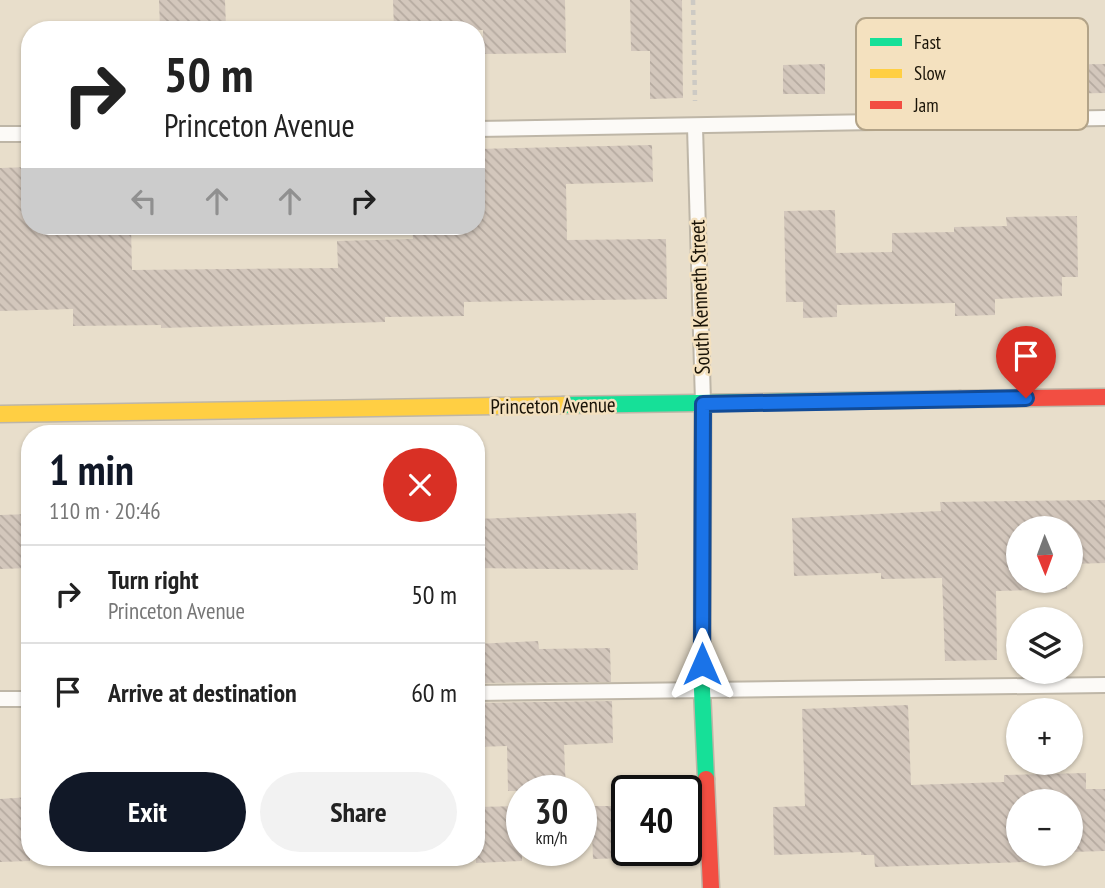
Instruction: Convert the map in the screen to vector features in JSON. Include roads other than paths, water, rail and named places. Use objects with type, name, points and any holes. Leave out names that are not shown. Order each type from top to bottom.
[{"type":"street","name":"Princeton Avenue","points":[[0,414],[1105,397]]},
{"type":"street","name":"South Kenneth Street","points":[[703,404],[702,690],[711,888]]},
{"type":"lane","points":[[485,129],[856,123]]},
{"type":"lane","name":"South Kenneth Street","points":[[695,127],[703,404]]},
{"type":"lane","points":[[0,134],[21,134]]},
{"type":"lane","points":[[485,693],[1105,685]]},
{"type":"lane","points":[[0,699],[21,699]]}]
